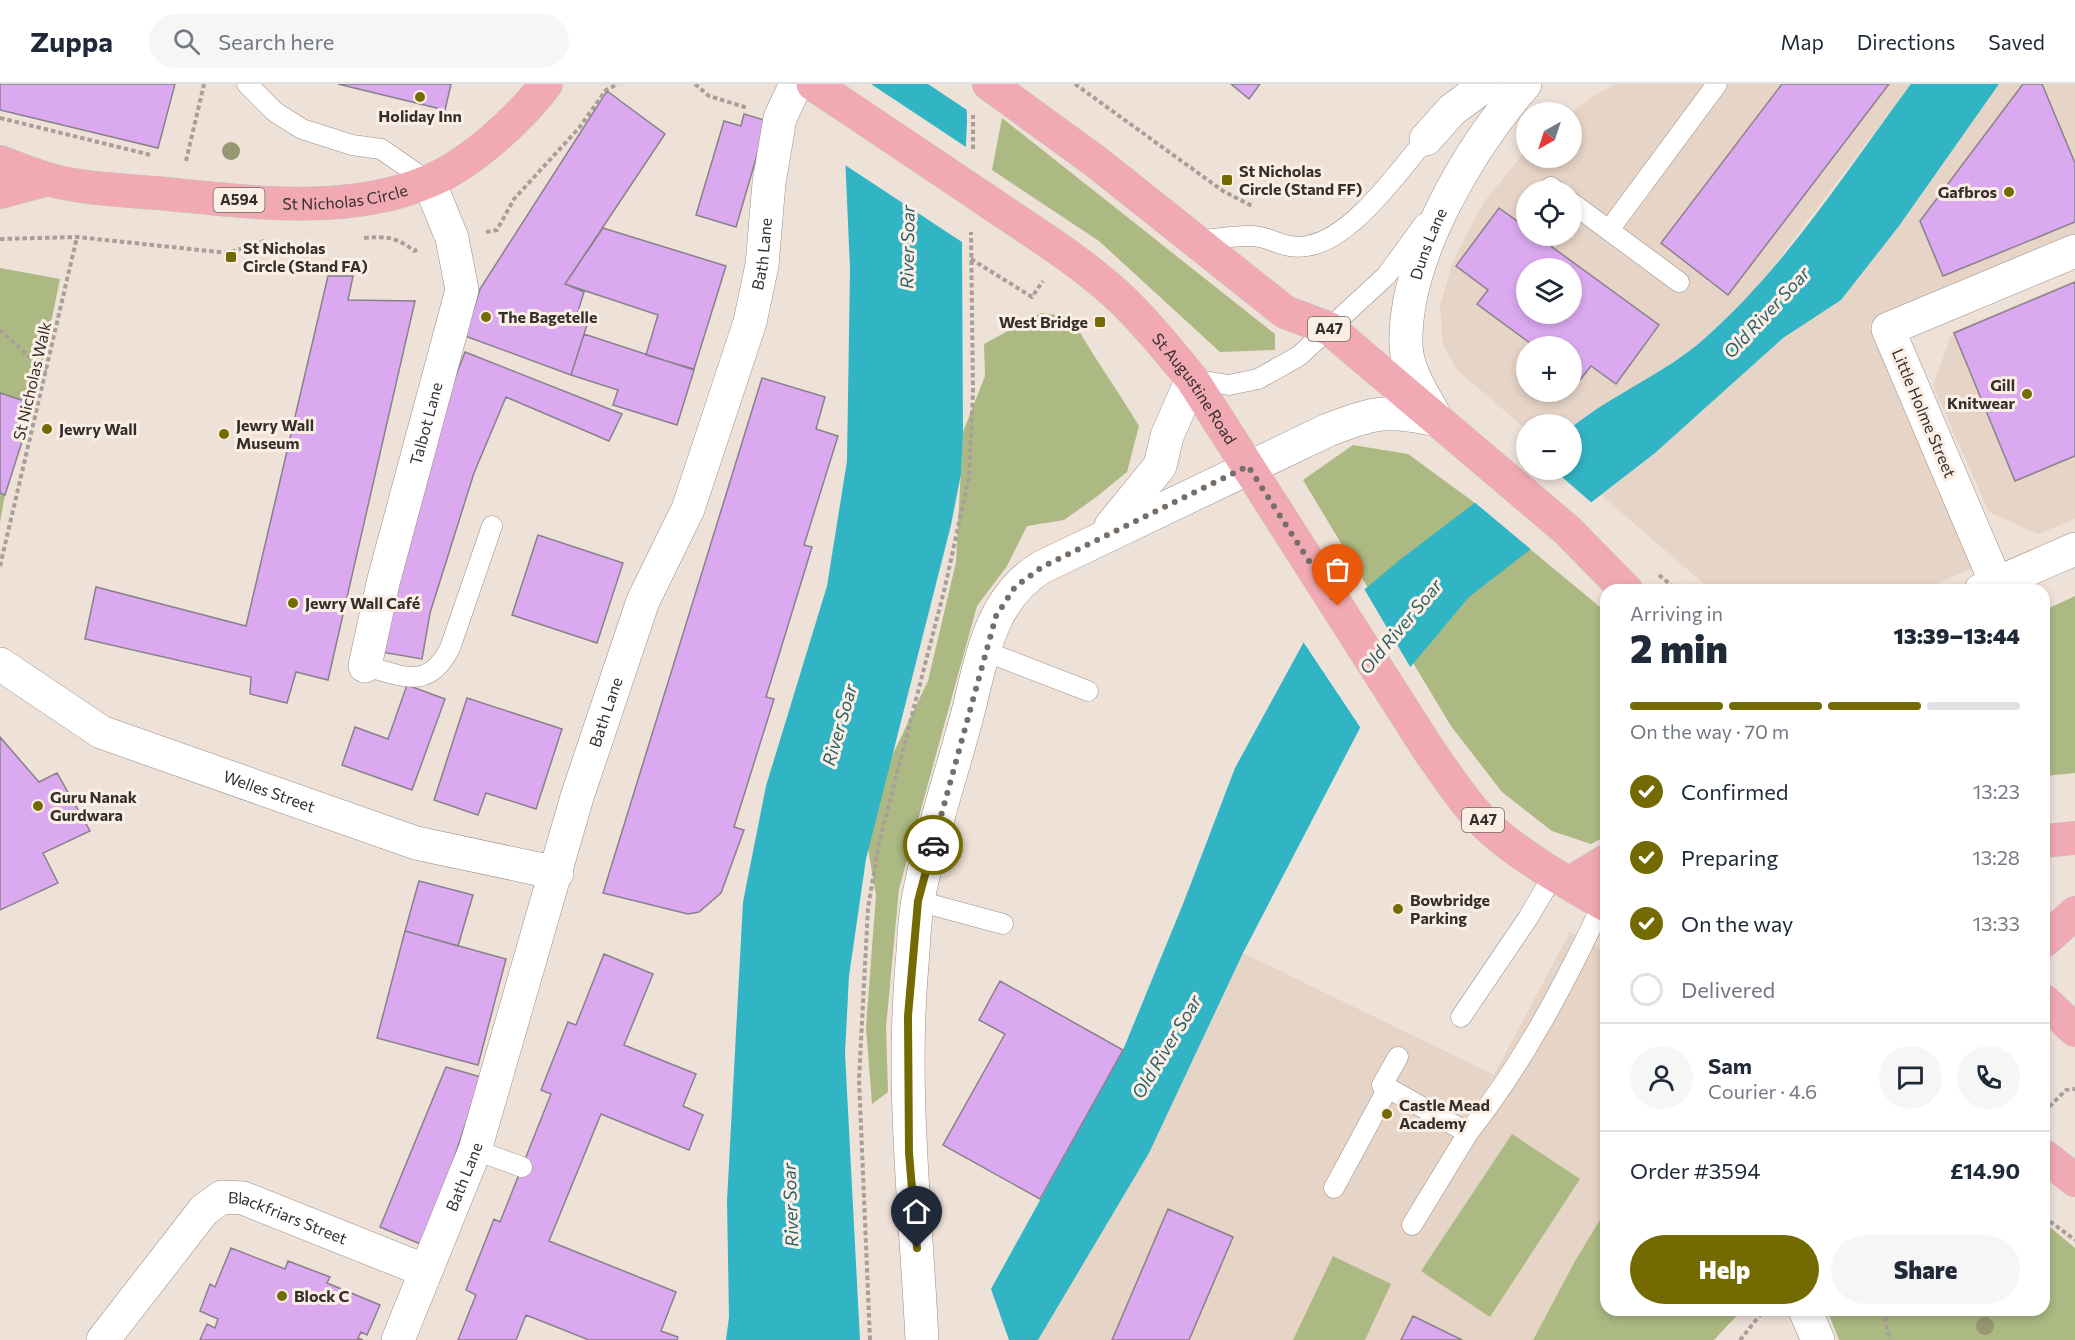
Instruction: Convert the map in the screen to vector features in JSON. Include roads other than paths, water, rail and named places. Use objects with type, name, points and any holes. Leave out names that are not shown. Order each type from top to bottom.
[{"type":"main road","name":"St Nicholas Circle","points":[[0,162],[48,179],[88,187],[159,194],[309,203],[354,201],[394,193],[429,182],[472,155],[519,116],[546,84]]},
{"type":"main road","name":"St Augustine Road","points":[[813,84],[840,102],[979,212],[1062,252],[1115,294],[1192,379],[1395,698],[1454,785],[1486,823],[1527,857],[1600,901]]},
{"type":"main road","name":"A47","points":[[988,95],[1095,161],[1285,312],[1330,329],[1567,530],[1620,584]]},
{"type":"main road","name":"A594","points":[[0,192],[48,179]]},
{"type":"main road","points":[[2050,840],[2075,838]]},
{"type":"main road","points":[[1562,878],[1600,863]]},
{"type":"main road","points":[[2050,936],[2075,913]]},
{"type":"main road","points":[[2050,1161],[2075,1180]]},
{"type":"street","name":"Bath Lane","points":[[398,1340],[475,1150],[557,873],[577,797],[643,601],[688,509],[750,322],[762,265],[769,183],[780,118],[796,84]]},
{"type":"street","points":[[1426,139],[1452,110],[1487,84]]},
{"type":"street","name":"Duns Lane","points":[[1444,426],[1412,375],[1406,347],[1412,296],[1423,257],[1454,183],[1506,106],[1525,84]]},
{"type":"street","name":"Talbot Lane","points":[[365,666],[383,583],[462,290],[452,238],[429,182]]},
{"type":"street","name":"Little Holme Street","points":[[1988,584],[1888,329],[2075,251]]},
{"type":"street","points":[[1102,536],[1160,466],[1167,436],[1192,379]]},
{"type":"street","points":[[922,1340],[916,1225],[909,1153],[908,1016],[918,901],[984,651],[996,616],[1015,587],[1042,567],[1248,466],[1328,430],[1371,414],[1400,412],[1444,426]]},
{"type":"street","name":"Little Holme Street","points":[[1994,584],[2075,549]]},
{"type":"street","name":"Welles Street","points":[[0,664],[101,732],[416,843],[557,873]]},
{"type":"street","name":"Blackfriars Street","points":[[103,1340],[204,1210],[222,1197],[243,1198],[426,1271]]},
{"type":"street","points":[[1808,1316],[1818,1340]]},
{"type":"lane","points":[[247,84],[275,111],[302,129],[352,145],[381,149],[429,182]]},
{"type":"lane","points":[[1609,230],[1717,84]]},
{"type":"lane","points":[[1198,241],[1255,236],[1281,246],[1307,246],[1326,239],[1354,220],[1426,139]]},
{"type":"lane","points":[[1192,379],[1229,385],[1258,379],[1299,356],[1386,276],[1454,183]]},
{"type":"lane","points":[[1582,210],[1679,282]]},
{"type":"lane","points":[[365,666],[417,679],[431,674],[441,665],[450,648],[492,526]]},
{"type":"lane","points":[[984,651],[1088,691]]},
{"type":"lane","points":[[1461,1017],[1528,918],[1562,878]]},
{"type":"lane","points":[[918,901],[1003,924]]},
{"type":"lane","points":[[1412,1225],[1468,1133],[1498,1095],[1600,914]]},
{"type":"lane","points":[[1398,1057],[1382,1085],[1468,1133]]},
{"type":"lane","points":[[1334,1188],[1388,1088]]},
{"type":"lane","points":[[475,1150],[522,1167]]},
{"type":"water","name":"River Soar","points":[[857,84],[966,84],[967,121],[962,237],[963,432],[961,474],[951,525],[866,859],[849,976],[845,1053],[860,1340],[726,1340],[729,1317],[727,1201],[743,902],[766,786],[827,586],[847,461],[850,269],[845,154]]},
{"type":"water","name":"Old River Soar","points":[[1911,84],[1999,84],[1899,226],[1841,300],[1783,338],[1655,453],[1469,597],[1361,726],[1243,953],[1149,1153],[1038,1340],[1009,1340],[991,1289],[1123,1050],[1183,904],[1235,768],[1306,638],[1401,559],[1516,471],[1516,480],[1582,480],[1582,420],[1672,363],[1704,339],[1762,281],[1814,217]]},
{"type":"place","name":"Holiday Inn","points":[[420,97]]},
{"type":"place","name":"St Nicholas Circle (Stand FF)","points":[[1227,180]]},
{"type":"place","name":"Gafbros","points":[[2009,192]]},
{"type":"place","name":"St Nicholas Circle (Stand FA)","points":[[231,257]]},
{"type":"place","name":"The Bagetelle","points":[[486,317]]},
{"type":"place","name":"West Bridge","points":[[1100,322]]},
{"type":"place","name":"Gill Knitwear","points":[[2027,394]]},
{"type":"place","name":"Jewry Wall","points":[[47,429]]},
{"type":"place","name":"Jewry Wall Museum","points":[[224,434]]},
{"type":"place","name":"Jewry Wall Café","points":[[293,603]]},
{"type":"place","name":"Guru Nanak Gurdwara","points":[[38,806]]},
{"type":"place","name":"Bowbridge Parking","points":[[1398,909]]},
{"type":"place","name":"Castle Mead Academy","points":[[1387,1114]]},
{"type":"place","name":"Block C","points":[[282,1296]]}]
